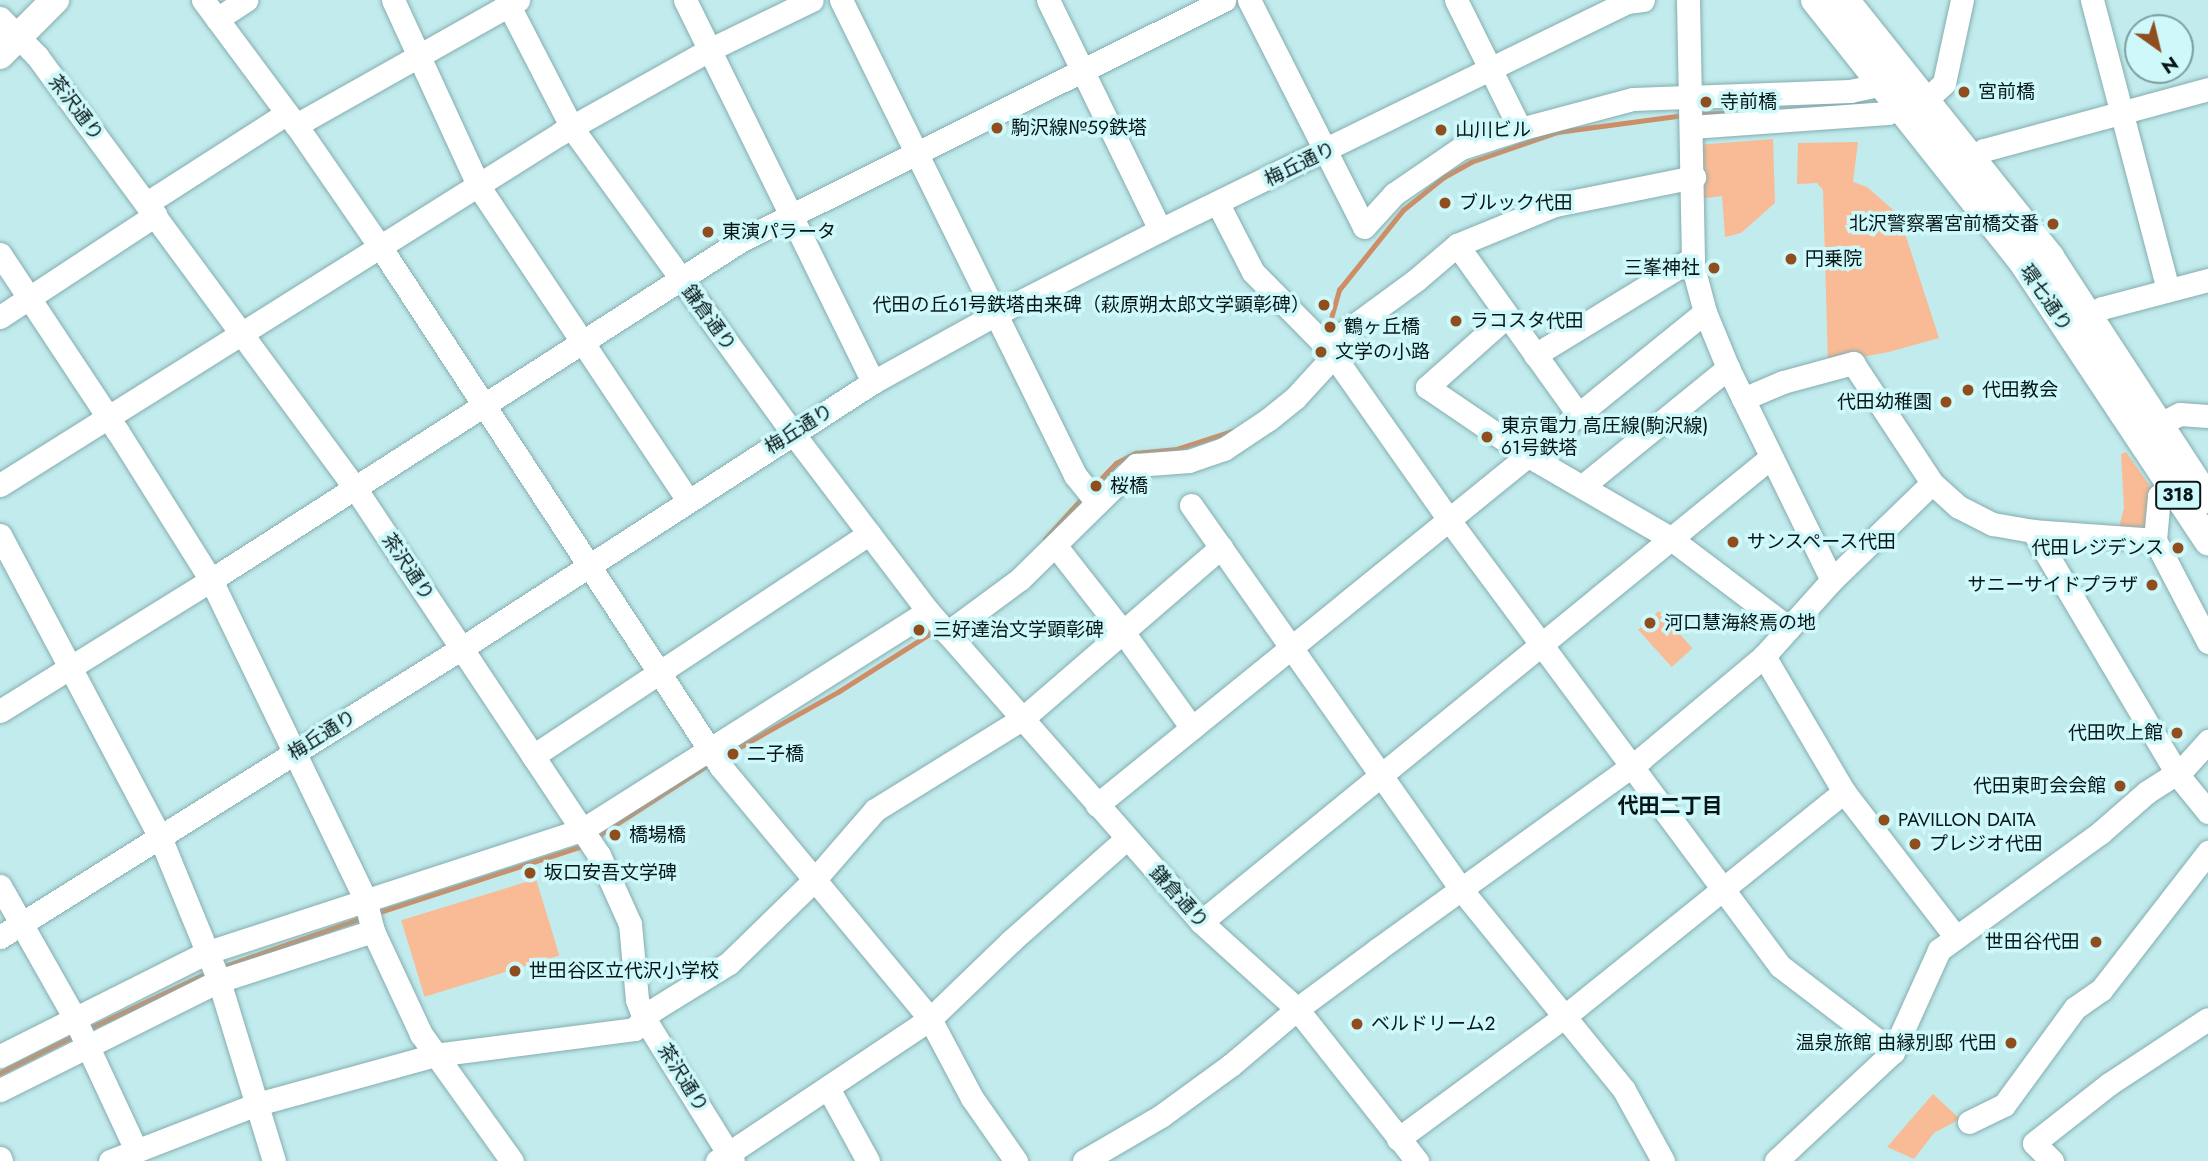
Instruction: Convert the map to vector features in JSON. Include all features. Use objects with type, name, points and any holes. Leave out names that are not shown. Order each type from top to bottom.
[{"type":"main road","points":[[6,36],[55,0]]},
{"type":"main road","name":"環七通り","points":[[1815,0],[1884,84],[1914,103],[1972,159],[2043,248],[2208,499]]},
{"type":"main road","name":"環七通り","points":[[1845,0],[2208,541]]},
{"type":"street","points":[[203,0],[291,119],[380,247],[714,756],[930,1019],[972,1098],[1016,1161]]},
{"type":"street","points":[[217,19],[246,0]]},
{"type":"street","points":[[393,0],[479,187],[688,500]]},
{"type":"street","points":[[685,0],[873,382]]},
{"type":"street","points":[[0,485],[572,128],[709,50],[812,0]]},
{"type":"street","points":[[841,0],[996,314],[1090,494]]},
{"type":"street","points":[[1048,0],[1160,230]]},
{"type":"street","points":[[0,711],[211,580],[680,278],[791,214],[1224,0]]},
{"type":"street","points":[[1249,0],[1364,227],[1394,194],[1461,148],[1633,99],[1690,115],[1888,113],[1914,103],[1944,83],[1962,0]]},
{"type":"street","points":[[1456,0],[1520,130]]},
{"type":"street","name":"梅丘通り","points":[[0,937],[462,648],[873,382],[996,314],[1160,230],[1218,204],[1626,2],[1643,0]]},
{"type":"street","points":[[1688,0],[1694,177],[1693,258],[1705,312],[1770,458],[1832,580]]},
{"type":"street","points":[[2092,0],[2168,290]]},
{"type":"street","points":[[0,317],[151,209],[291,119],[419,56],[511,2]]},
{"type":"street","name":"鎌倉通り","points":[[511,2],[572,128],[792,432],[939,624],[1202,922],[1297,1009],[1417,1161]]},
{"type":"street","name":"茶沢通り","points":[[6,36],[151,209],[355,488],[585,836],[630,925],[637,1000],[644,1018],[726,1158]]},
{"type":"street","points":[[1690,115],[1884,84]]},
{"type":"street","points":[[1972,159],[1984,150],[2208,89]]},
{"type":"street","points":[[0,1056],[80,1030],[213,966],[585,836],[714,756],[1020,579],[1055,545],[1090,494],[1136,465],[1163,465],[1212,453],[1245,436],[1295,398],[1327,348],[1337,338],[1416,280],[1457,245],[1555,205],[1694,177]]},
{"type":"street","points":[[1218,204],[1253,272],[1327,348],[1449,520],[1787,974],[1893,1052]]},
{"type":"street","points":[[1457,245],[1578,414]]},
{"type":"street","points":[[0,254],[211,580],[296,752],[421,1034],[512,1161]]},
{"type":"street","points":[[1535,355],[1693,258]]},
{"type":"street","points":[[2089,315],[2102,308],[2208,280]]},
{"type":"street","points":[[1097,805],[1705,312]]},
{"type":"street","points":[[1507,316],[1427,387],[1527,455],[1584,485],[1670,538],[1789,628]]},
{"type":"street","points":[[1743,399],[1783,382],[1853,363],[1932,483],[1959,507],[1993,524],[2033,531],[2155,540]]},
{"type":"street","points":[[1584,485],[1728,368]]},
{"type":"street","points":[[2160,424],[2180,414],[2208,416]]},
{"type":"street","points":[[1202,922],[1770,458]]},
{"type":"street","points":[[1084,1161],[1167,1111],[1231,1065],[1297,1009],[1460,888],[1633,766],[1764,656],[1832,580],[1932,483]]},
{"type":"street","points":[[2172,485],[2159,496],[2155,540],[2208,642]]},
{"type":"street","points":[[1191,505],[1460,888],[1624,1090],[1663,1161]]},
{"type":"street","points":[[2033,531],[2173,780],[2208,822]]},
{"type":"street","points":[[533,756],[661,674],[869,534]]},
{"type":"street","points":[[0,535],[160,837],[213,966],[274,1161]]},
{"type":"street","points":[[1055,545],[1123,632],[1192,728]]},
{"type":"street","points":[[110,1161],[257,1104],[435,1055],[634,1029],[644,1018],[729,963],[815,879],[875,810],[1022,719],[1221,547]]},
{"type":"street","points":[[1764,656],[1844,792],[1955,936]]},
{"type":"street","points":[[1776,1161],[1893,1052],[1939,950],[2100,833],[2147,792],[2173,780],[2193,761],[2208,741]]},
{"type":"street","points":[[2208,752],[2189,775],[2208,796]]},
{"type":"street","points":[[2173,780],[2208,812]]},
{"type":"street","points":[[1398,1139],[1565,1016],[1844,792]]},
{"type":"street","points":[[726,1158],[930,1019],[1018,934],[1126,839]]},
{"type":"street","points":[[1969,1122],[2004,1105],[2075,1008],[2101,990],[2208,852]]},
{"type":"street","points":[[0,886],[80,1030],[136,1150]]},
{"type":"street","points":[[0,1090],[80,1030],[213,966],[368,914]]},
{"type":"street","points":[[2052,1161],[2034,1143],[2109,1084],[2208,1019]]},
{"type":"street","points":[[828,1088],[868,1161]]},
{"type":"shaded area","points":[[1773,139],[1775,203],[1741,233],[1725,237],[1722,196],[1698,199],[1698,145]]},
{"type":"shaded area","points":[[1858,142],[1853,182],[1867,187],[1899,215],[1939,338],[1889,352],[1828,363],[1823,190],[1817,183],[1797,184],[1798,143]]},
{"type":"shaded area","points":[[2126,452],[2152,489],[2145,527],[2118,531],[2124,508],[2121,454]]},
{"type":"shaded area","points":[[1659,611],[1692,648],[1672,667],[1638,630]]},
{"type":"shaded area","points":[[536,879],[559,956],[425,997],[401,920]]},
{"type":"shaded area","points":[[1933,1094],[1960,1119],[1934,1133],[1914,1159],[1887,1147]]},
{"type":"waterway","points":[[1696,114],[1726,113]]},
{"type":"waterway","points":[[1326,336],[1339,290],[1403,210],[1444,177],[1471,162],[1557,132],[1684,115]]},
{"type":"waterway","points":[[1093,487],[1116,463],[1136,453],[1177,449],[1232,431]]},
{"type":"waterway","points":[[1045,539],[1084,496]]},
{"type":"waterway","points":[[722,757],[838,692],[934,631]]},
{"type":"waterway","points":[[595,838],[711,763]]},
{"type":"waterway","points":[[377,913],[585,845]]},
{"type":"waterway","points":[[222,967],[362,918]]},
{"type":"waterway","points":[[88,1029],[207,973]]},
{"type":"waterway","points":[[0,1073],[74,1036]]},
{"type":"place","name":"宮前橋","points":[[1964,92]]},
{"type":"place","name":"寺前橋","points":[[1706,102]]},
{"type":"place","name":"駒沢線№５９鉄塔","points":[[997,128]]},
{"type":"place","name":"山川ビル","points":[[1441,130]]},
{"type":"place","name":"ブルック代田","points":[[1445,203]]},
{"type":"place","name":"北沢警察署宮前橋交番","points":[[2053,224]]},
{"type":"place","name":"東演パラータ","points":[[708,232]]},
{"type":"place","name":"円乗院","points":[[1791,259]]},
{"type":"place","name":"三峯神社","points":[[1714,268]]},
{"type":"place","name":"代田の丘61号鉄塔由来碑（萩原朔太郎文学顕彰碑）","points":[[1324,305]]},
{"type":"place","name":"ラコスタ代田","points":[[1456,321]]},
{"type":"place","name":"鶴ヶ丘橋","points":[[1330,327]]},
{"type":"place","name":"文学の小路","points":[[1321,352]]},
{"type":"place","name":"代田教会","points":[[1968,390]]},
{"type":"place","name":"代田幼稚園","points":[[1946,402]]},
{"type":"place","name":"東京電力 高圧線(駒沢線) 61号鉄塔","points":[[1487,437]]},
{"type":"place","name":"桜橋","points":[[1096,486]]},
{"type":"place","name":"サンスペース代田","points":[[1733,542]]},
{"type":"place","name":"代田レジデンス","points":[[2178,548]]},
{"type":"place","name":"サニーサイドプラザ","points":[[2152,585]]},
{"type":"place","name":"河口慧海終焉の地","points":[[1650,623]]},
{"type":"place","name":"三好達治文学顕彰碑","points":[[919,630]]},
{"type":"place","name":"代田吹上館","points":[[2177,733]]},
{"type":"place","name":"二子橋","points":[[733,754]]},
{"type":"place","name":"代田東町会会館","points":[[2120,786]]},
{"type":"place","name":"PAVILLON DAITA","points":[[1884,820]]},
{"type":"place","name":"橋場橋","points":[[615,835]]},
{"type":"place","name":"プレジオ代田","points":[[1915,844]]},
{"type":"place","name":"坂口安吾文学碑","points":[[530,873]]},
{"type":"place","name":"世田谷代田","points":[[2096,942]]},
{"type":"place","name":"世田谷区立代沢小学校","points":[[515,971]]},
{"type":"place","name":"ベルドリーム２","points":[[1357,1024]]},
{"type":"place","name":"温泉旅館 由縁別邸 代田","points":[[2011,1043]]},
{"type":"district","name":"代田二丁目","points":[[1670,806]]}]
